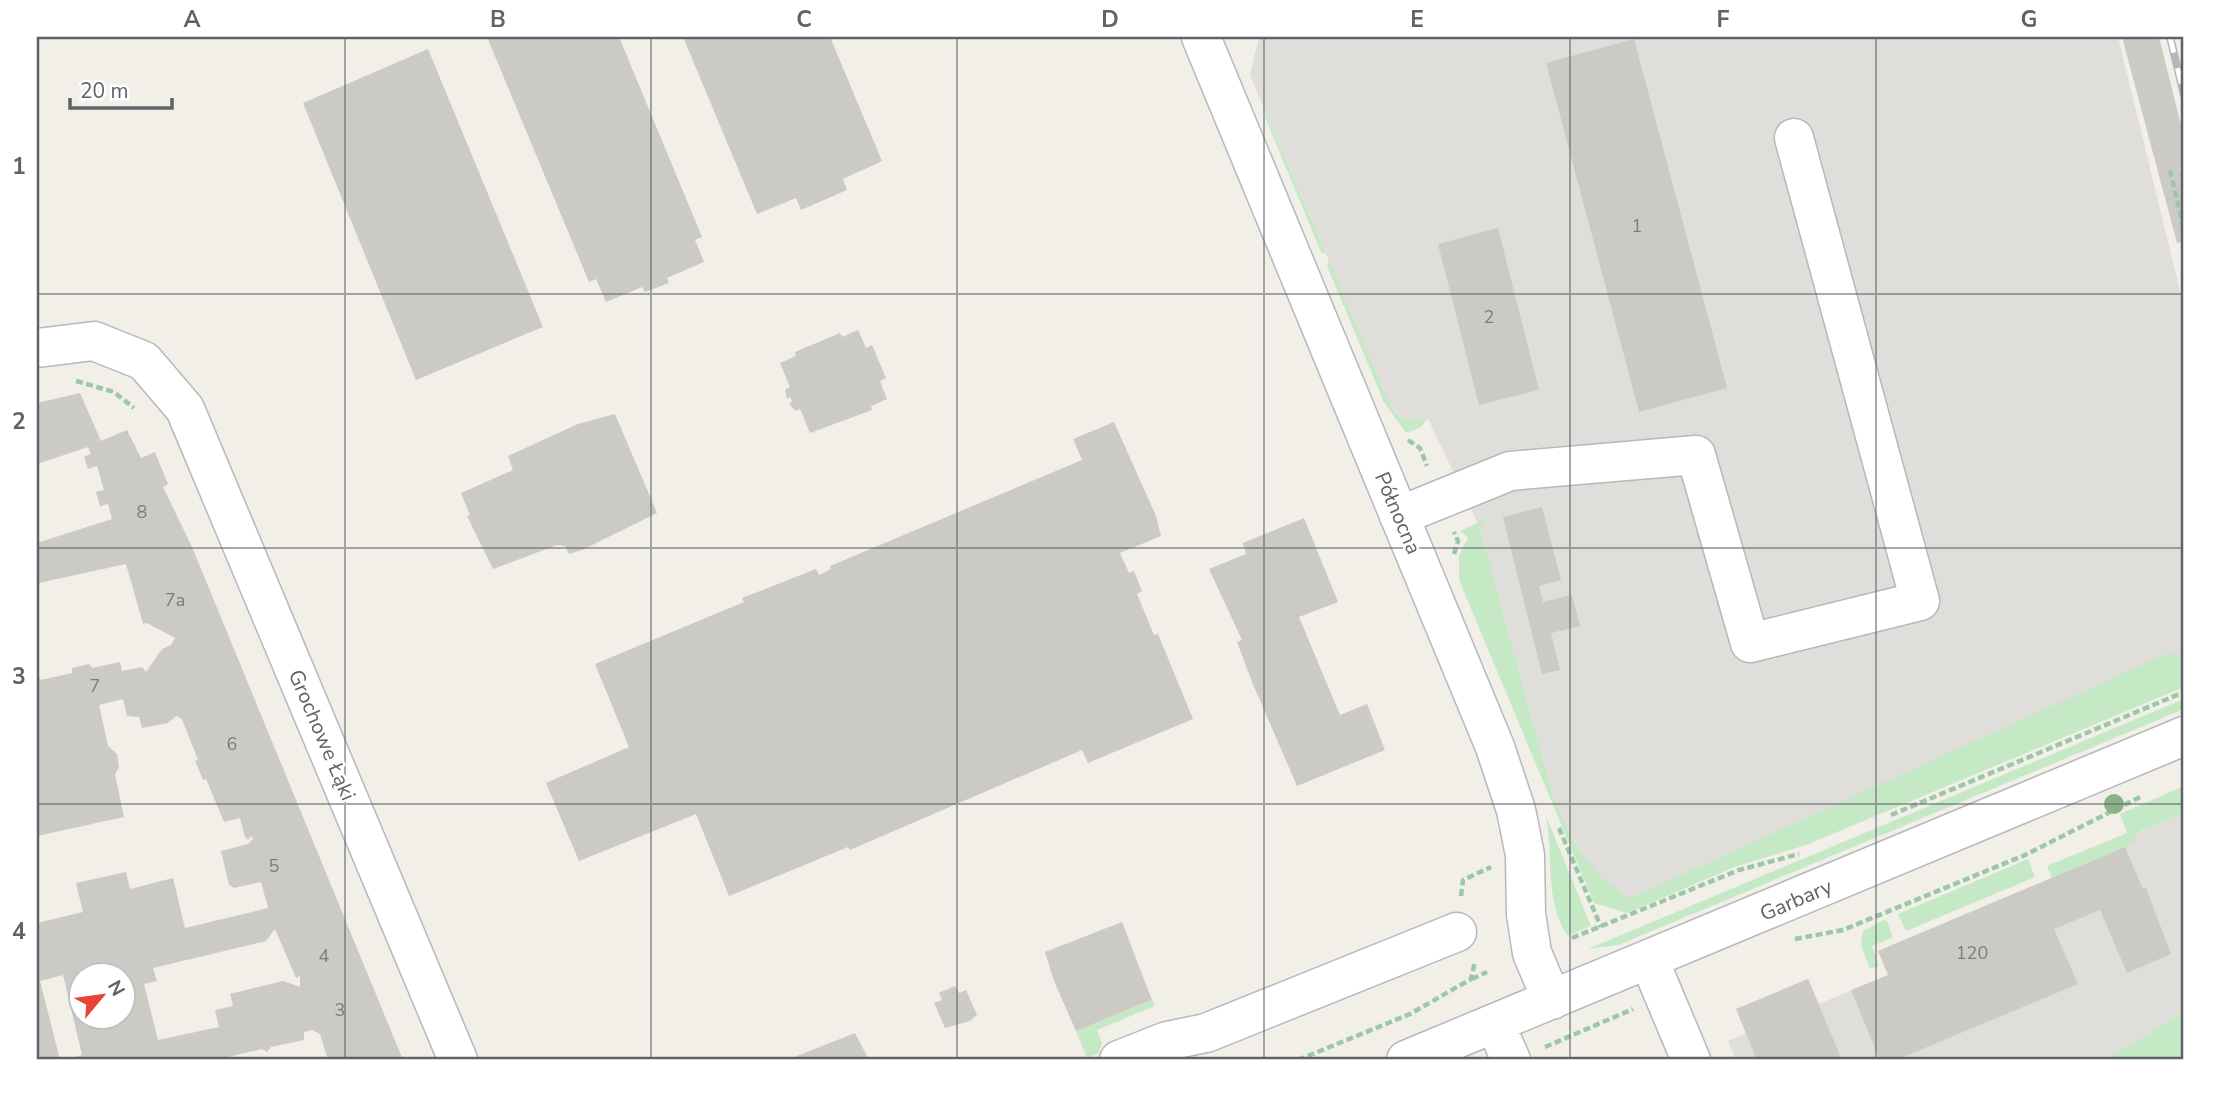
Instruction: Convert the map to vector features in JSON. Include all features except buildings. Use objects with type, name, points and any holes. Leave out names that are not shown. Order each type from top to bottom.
[{"type":"street","name":"Północna","points":[[1201,37],[1495,747],[1516,810],[1525,855],[1526,914],[1532,953],[1552,1000]]},
{"type":"street","points":[[1399,516],[1510,471],[1696,455],[1750,643],[1920,601],[1794,138]]},
{"type":"street","name":"Grochowe Łąki","points":[[37,348],[94,341],[144,361],[186,409],[458,1060]]},
{"type":"street","name":"Garbary","points":[[1406,1060],[2184,736]]},
{"type":"street","points":[[1119,1060],[1167,1041],[1206,1033],[1467,943]]},
{"type":"street","points":[[1649,960],[1691,1060]]},
{"type":"street","points":[[1495,1024],[1527,1054]]},
{"type":"path","points":[[2170,170],[2184,230]]},
{"type":"path","points":[[65,382],[78,382],[114,392],[139,412]]},
{"type":"path","points":[[1884,818],[2184,692]]},
{"type":"path","points":[[1782,942],[1855,925],[2050,845],[2148,793]]},
{"type":"path","points":[[1572,938],[1740,870],[1809,850]]},
{"type":"path","points":[[1471,979],[1463,880],[1495,865],[1492,878]]},
{"type":"path","points":[[1298,1060],[1410,1014],[1488,972]]},
{"type":"path","points":[[1527,1054],[1664,996]]},
{"type":"shaded area","points":[[1259,37],[2118,37],[2184,307],[2184,655],[2166,655],[1630,898],[1615,889],[1590,866],[1563,821],[1553,796],[1480,528],[1428,419],[1399,418],[1391,407],[1250,75]]},
{"type":"shaded area","points":[[2184,813],[2184,1012],[2105,1060],[1736,1060],[1728,1041],[1746,1033],[1736,1009],[1808,979],[1819,1004],[1888,975],[1878,951],[2125,847],[2133,842],[2135,834]]},
{"type":"green space","points":[[1266,113],[1326,254],[1321,252],[1265,117]]},
{"type":"green space","points":[[1329,261],[1391,407],[1399,418],[1427,419],[1421,427],[1406,433],[1384,402],[1327,266]]},
{"type":"green space","points":[[1486,519],[1480,528],[1553,796],[1583,854],[1603,878],[1630,898],[2166,654],[2184,655],[2184,687],[1806,845],[1737,866],[1627,913],[1594,903],[1459,580],[1459,555],[1468,538],[1460,531]]},
{"type":"green space","points":[[2184,699],[2184,709],[1618,945],[1588,949]]},
{"type":"green space","points":[[2184,786],[2184,813],[2136,833],[2133,842],[2125,847],[2052,878],[2047,866],[2127,833],[2120,814]]},
{"type":"green space","points":[[1546,816],[1591,926],[1568,936],[1560,923],[1553,894]]},
{"type":"green space","points":[[2028,859],[2035,877],[1906,931],[1898,914]]},
{"type":"green space","points":[[1886,919],[1893,937],[1872,946],[1879,966],[1870,969],[1861,945],[1863,931]]},
{"type":"green space","points":[[1153,1000],[1155,1006],[1097,1030],[1102,1043],[1099,1053],[1087,1058],[1076,1031]]},
{"type":"green space","points":[[2184,1012],[2184,1060],[2105,1060]]},
{"type":"railway","points":[[2170,37],[2184,95]]}]
